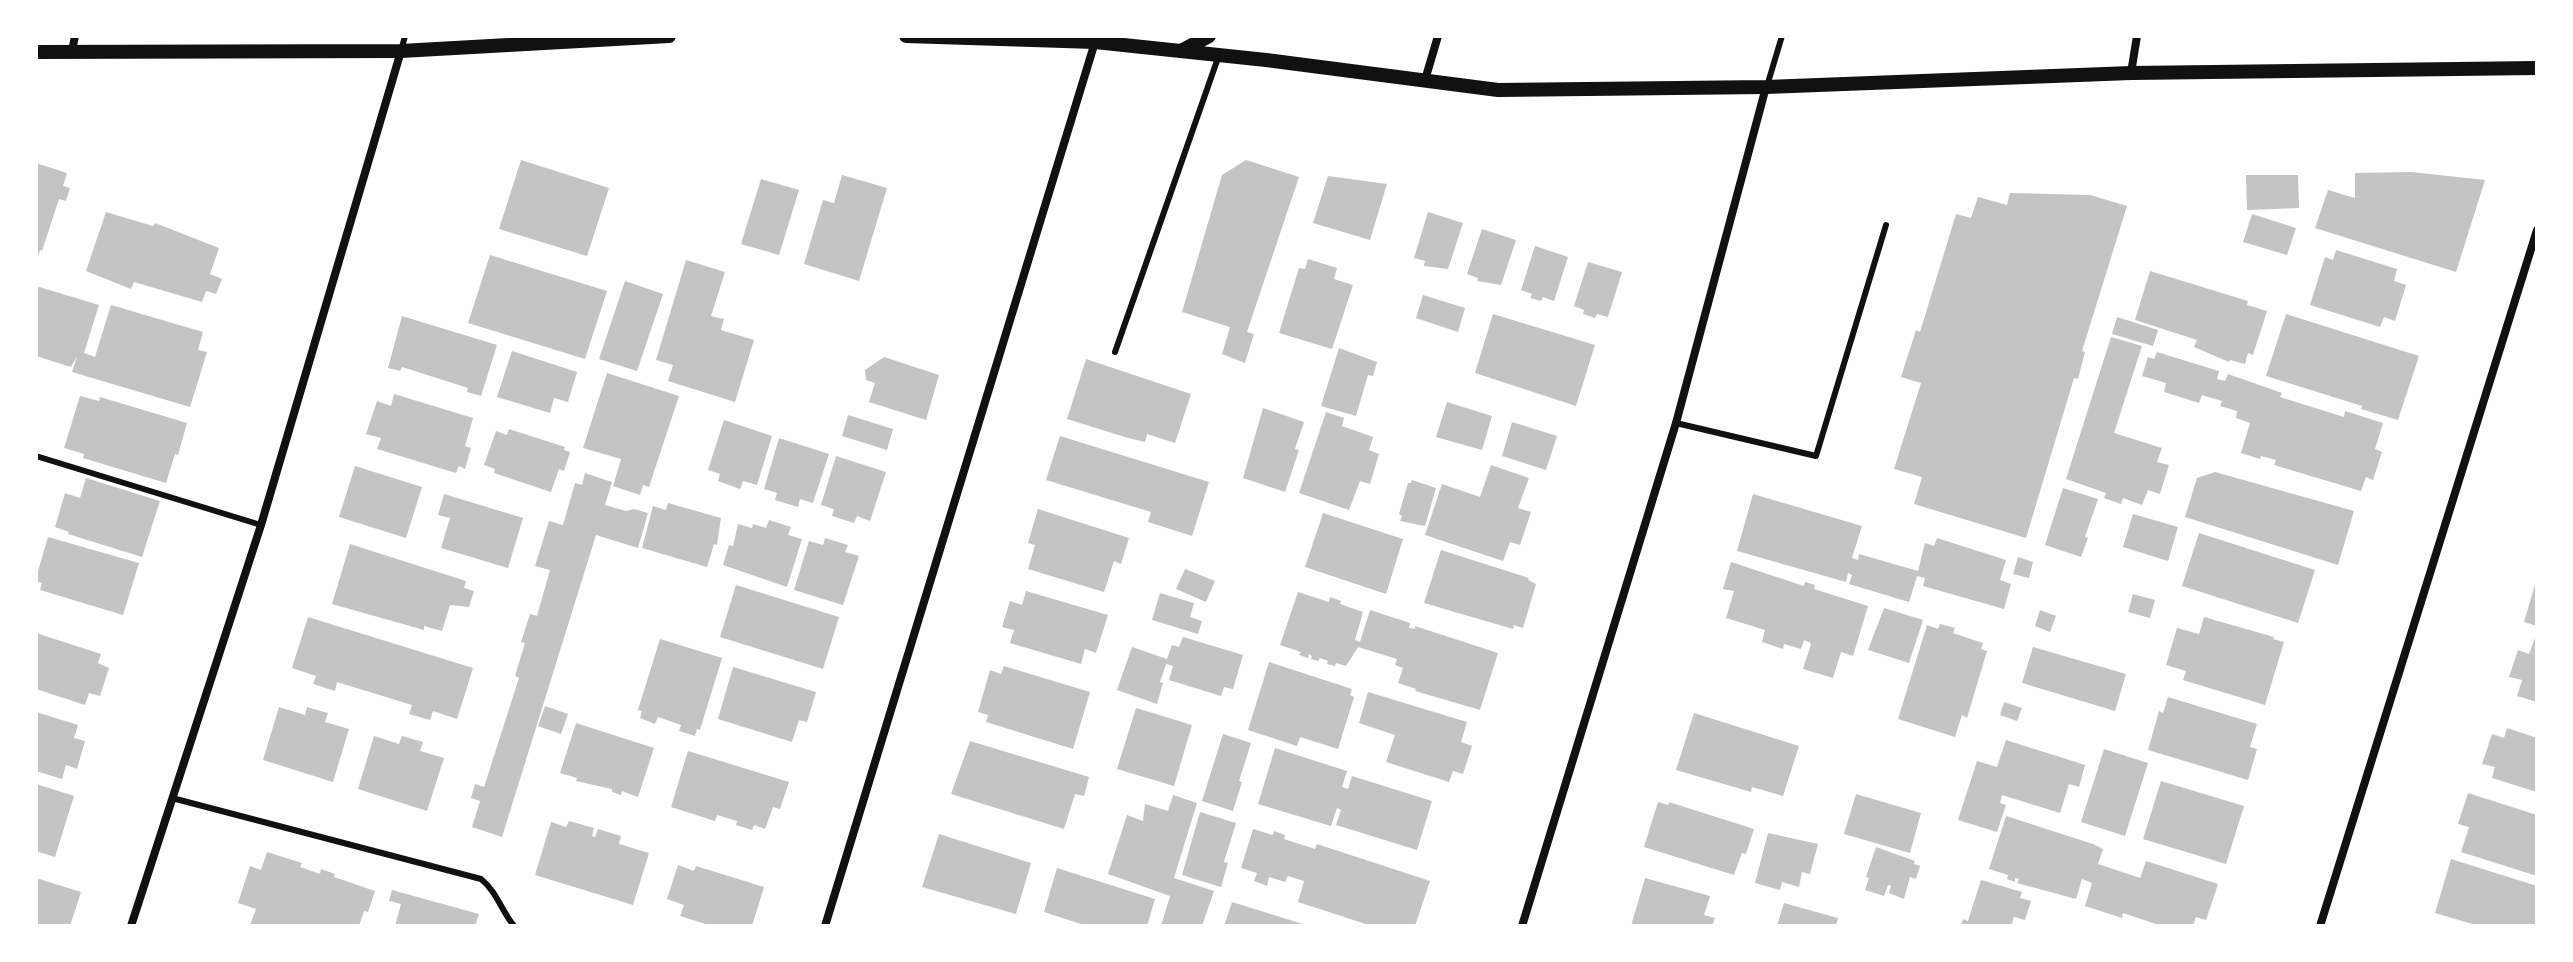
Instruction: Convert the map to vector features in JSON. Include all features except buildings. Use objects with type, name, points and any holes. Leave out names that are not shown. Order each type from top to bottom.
[{"type":"street","points":[[36,52],[74,44],[401,51],[669,36]]},
{"type":"street","points":[[906,36],[1095,42],[1498,90],[1766,87],[2131,73],[2537,68]]},
{"type":"street","points":[[1180,51],[1209,36]]},
{"type":"street","points":[[1425,80],[1438,36]]},
{"type":"street","points":[[2131,73],[2137,36]]},
{"type":"street","points":[[825,926],[1095,42]]},
{"type":"street","points":[[131,926],[261,525],[401,51]]},
{"type":"street","points":[[1522,926],[1676,423],[1766,87]]},
{"type":"street","points":[[2320,926],[2537,230]]},
{"type":"lane","points":[[401,51],[405,36]]},
{"type":"lane","points":[[1766,87],[1782,36]]},
{"type":"lane","points":[[1115,352],[1219,55]]},
{"type":"lane","points":[[1676,423],[1816,456],[1886,225]]},
{"type":"lane","points":[[36,456],[261,525]]},
{"type":"lane","points":[[172,798],[481,879],[495,890],[504,913],[514,926]]}]
